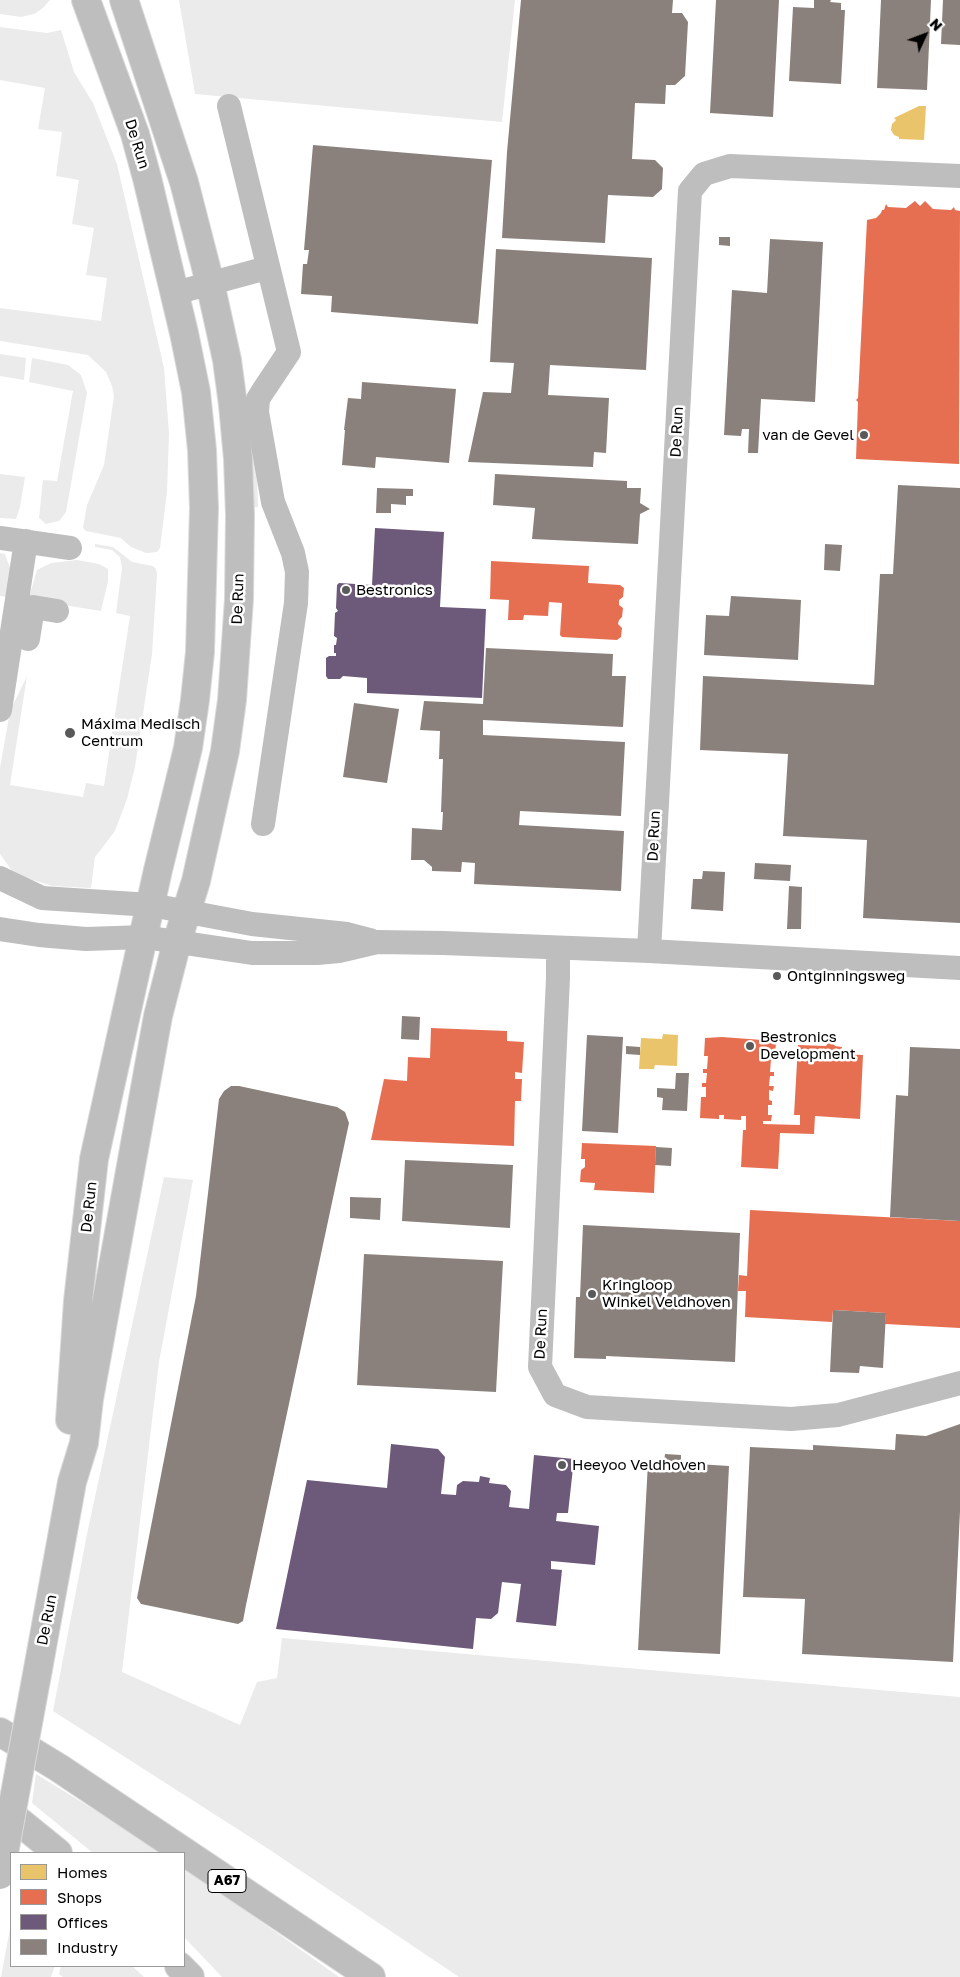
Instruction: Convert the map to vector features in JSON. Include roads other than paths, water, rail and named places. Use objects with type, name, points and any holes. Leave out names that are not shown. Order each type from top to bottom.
[{"type":"main road","name":"De Run","points":[[72,1482],[69,1429],[78,1301],[94,1159],[188,748],[200,652],[204,508],[202,450],[196,392],[175,293],[135,134],[86,0]]},
{"type":"main road","name":"De Run","points":[[0,1875],[72,1482],[84,1443],[91,1390],[158,1016],[177,942],[196,881],[225,751],[232,700],[239,599],[240,505],[234,405],[227,360],[210,283],[184,182],[124,0]]},
{"type":"main road","name":"A67","points":[[0,1732],[60,1768],[363,1971]]},
{"type":"main road","points":[[0,1806],[57,1852]]},
{"type":"main road","points":[[180,1967],[190,1977]]},
{"type":"main road","points":[[363,1971],[380,1977]]},
{"type":"street","points":[[229,106],[289,352],[258,400],[257,412],[273,502],[293,553],[297,572],[296,603],[263,824]]},
{"type":"street","name":"De Run","points":[[649,951],[690,191],[704,174],[730,166],[960,176]]},
{"type":"street","points":[[175,293],[267,268]]},
{"type":"street","points":[[0,538],[70,548]]},
{"type":"street","points":[[0,707],[26,541]]},
{"type":"street","points":[[0,707],[23,666],[33,607],[57,611]]},
{"type":"street","points":[[0,878],[42,898]]},
{"type":"street","points":[[0,894],[151,905],[252,924],[348,934],[377,942],[649,951],[960,968]]},
{"type":"street","points":[[0,929],[86,939],[144,937],[252,953],[331,952],[377,942]]},
{"type":"street","name":"De Run","points":[[558,948],[558,987],[540,1367],[555,1394],[587,1408],[791,1418],[838,1415],[960,1383]]},
{"type":"place","name":"van de Gevel","points":[[864,435]]},
{"type":"place","name":"Bestronics","points":[[346,590]]},
{"type":"place","name":"Máxima Medisch Centrum","points":[[70,733]]},
{"type":"place","name":"Ontginningsweg","points":[[777,976]]},
{"type":"place","name":"Bestronics Development","points":[[750,1046]]},
{"type":"place","name":"Kringloop Winkel Veldhoven","points":[[592,1294]]},
{"type":"place","name":"Heeyoo Veldhoven","points":[[562,1465]]}]
